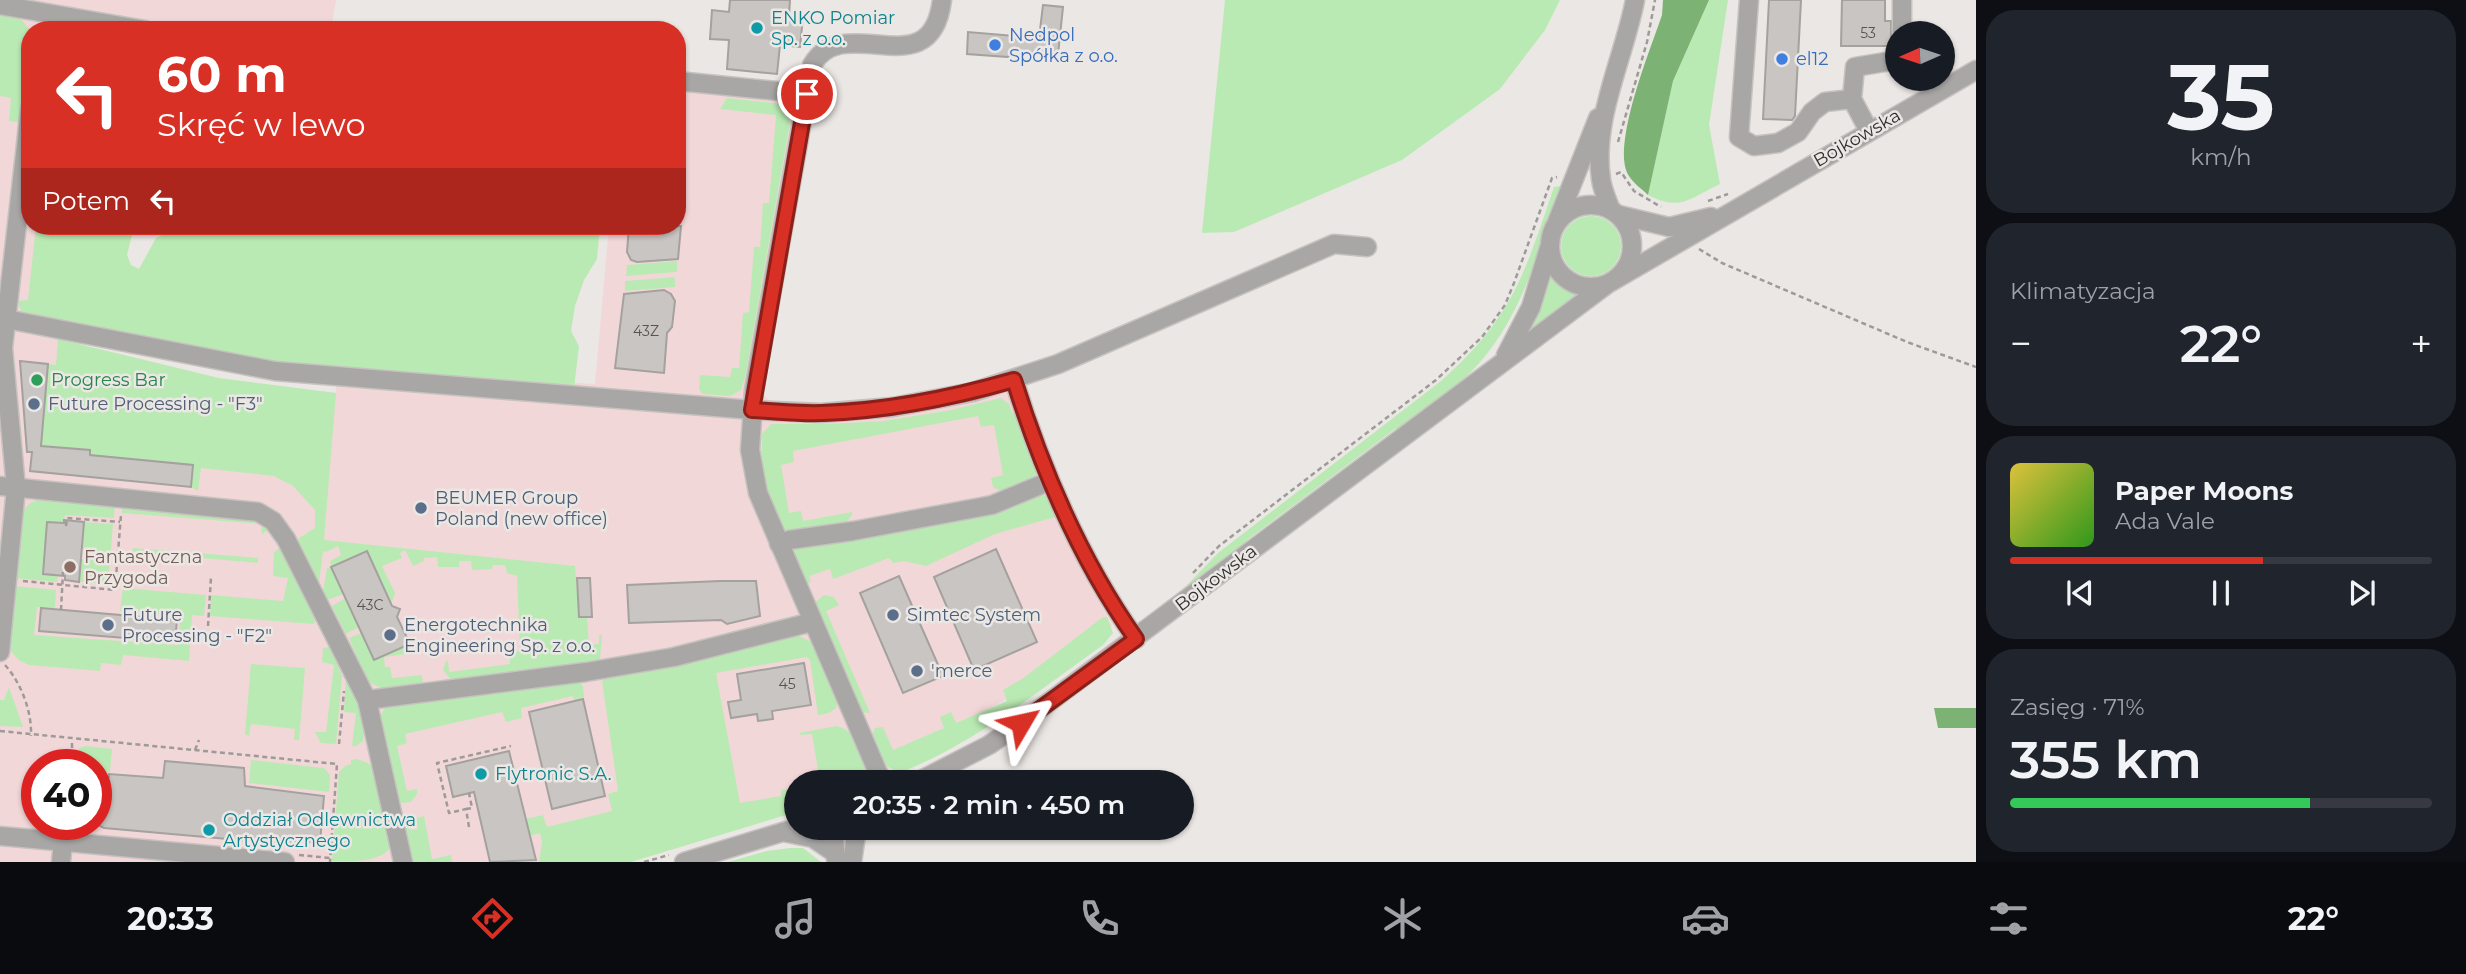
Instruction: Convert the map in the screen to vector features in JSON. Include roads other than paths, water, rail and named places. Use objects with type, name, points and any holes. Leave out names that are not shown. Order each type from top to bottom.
[{"type":"street","points":[[877,770],[758,493],[750,450],[752,410],[812,65],[826,48],[846,43],[894,47],[918,43],[929,35],[936,25],[942,0]]},
{"type":"street","points":[[1612,85],[1571,182],[1550,245],[1555,267],[1572,283],[1595,288],[1611,282],[1630,260],[1632,248],[1626,225],[1615,213],[1601,181],[1599,153],[1612,85],[1635,0]]},
{"type":"street","points":[[1749,0],[1739,137],[1754,146],[1778,143],[1798,132],[1812,113],[1825,102],[1853,99]]},
{"type":"street","points":[[1902,0],[1902,21]]},
{"type":"street","points":[[0,5],[41,21]]},
{"type":"street","points":[[1869,131],[1853,99],[1855,67],[1885,62]]},
{"type":"street","name":"Bojkowska","points":[[940,770],[989,745],[1136,639],[1505,358],[1611,282],[1976,70]]},
{"type":"street","points":[[686,82],[807,94]]},
{"type":"street","points":[[0,652],[7,580],[8,487],[3,348],[21,188]]},
{"type":"street","points":[[1557,222],[1566,214],[1588,205],[1615,213]]},
{"type":"street","name":"Bojkowska","points":[[1615,213],[1669,227],[1696,222],[1738,206]]},
{"type":"street","points":[[6,319],[275,371],[752,410],[821,413],[893,407],[972,392],[1014,380],[1058,364],[1334,244],[1367,247]]},
{"type":"street","name":"Bojkowska","points":[[1505,358],[1531,307],[1550,245]]},
{"type":"street","points":[[1014,380],[1030,432],[1051,481],[1106,596],[1136,639]]},
{"type":"street","points":[[779,544],[992,505],[1051,481]]},
{"type":"street","points":[[8,487],[258,512],[273,521],[286,539],[367,700],[402,862]]},
{"type":"street","points":[[367,700],[573,674],[674,657],[812,622]]},
{"type":"street","points":[[684,862],[784,832]]},
{"type":"street","points":[[0,836],[285,862]]},
{"type":"street","points":[[815,840],[836,857]]},
{"type":"street","points":[[61,862],[63,842]]},
{"type":"place","name":"ENKO Pomiar Sp. z o.o.","points":[[757,28]]},
{"type":"place","name":"Nedpol Spółka z o.o.","points":[[995,45]]},
{"type":"place","name":"el12","points":[[1782,59]]},
{"type":"place","name":"Progress Bar","points":[[37,380]]},
{"type":"place","name":"Future Processing - \"F3\"","points":[[34,404]]},
{"type":"place","name":"BEUMER Group Poland (new office)","points":[[421,508]]},
{"type":"place","name":"Fantastyczna Przygoda","points":[[70,567]]},
{"type":"place","name":"Simtec System","points":[[893,615]]},
{"type":"place","name":"Future Processing - \"F2\"","points":[[108,625]]},
{"type":"place","name":"Energotechnika Engineering Sp. z o.o.","points":[[390,635]]},
{"type":"place","name":"'merce","points":[[917,671]]},
{"type":"place","name":"Flytronic S.A.","points":[[481,774]]},
{"type":"place","name":"Oddział Odlewnictwa Artystycznego","points":[[209,830]]}]
